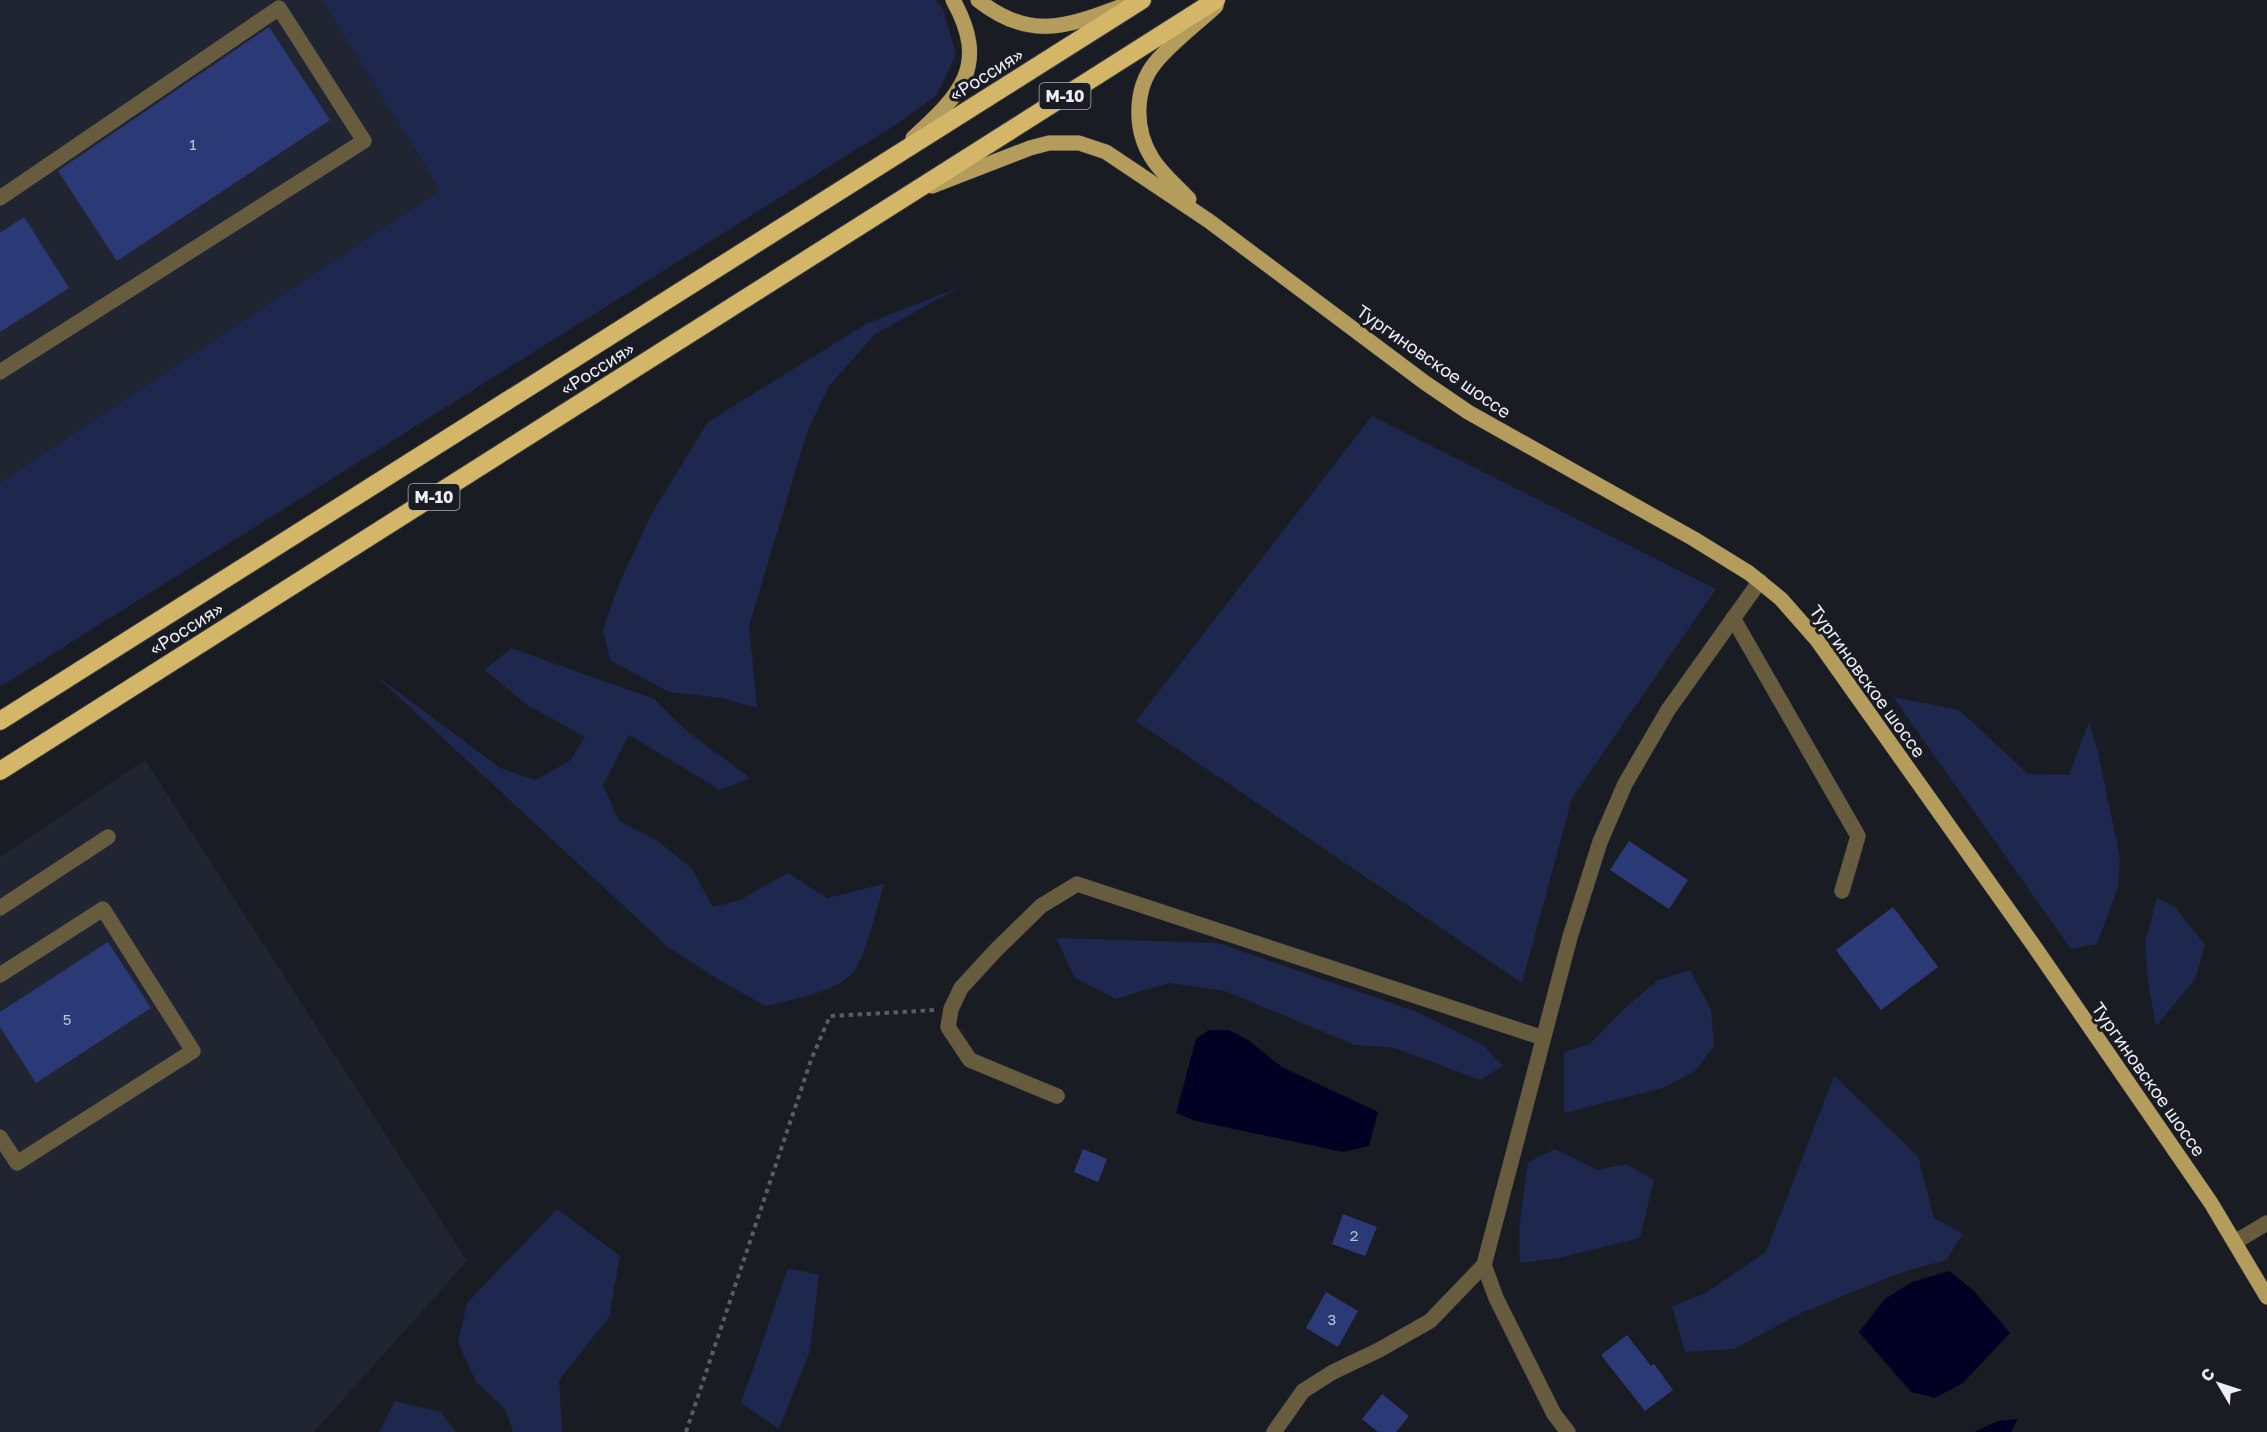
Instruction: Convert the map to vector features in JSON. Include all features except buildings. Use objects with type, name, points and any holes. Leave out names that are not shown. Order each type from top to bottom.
[{"type":"highway","name":"«Россия»","points":[[0,721],[1141,0]]},
{"type":"highway","name":"«Россия»","points":[[0,771],[1216,0]]},
{"type":"main road","points":[[892,158],[951,102],[964,78],[969,60],[967,33],[953,0]]},
{"type":"main road","points":[[978,0],[1006,18],[1033,26],[1047,27],[1074,23],[1141,0]]},
{"type":"main road","name":"Тургиновское шоссе","points":[[1209,221],[1152,160],[1141,133],[1139,103],[1148,75],[1155,63],[1223,0]]},
{"type":"main road","name":"Тургиновское шоссе","points":[[914,193],[1030,148],[1049,143],[1069,142],[1097,148],[1115,157],[1209,221],[1424,382],[1468,412],[1694,539],[1760,581],[1790,609],[1817,640],[2034,946],[2211,1203],[2267,1297]]},
{"type":"street","points":[[0,198],[279,8],[364,141],[0,372]]},
{"type":"street","points":[[1274,1432],[1303,1391],[1430,1321],[1484,1265],[1570,937],[1597,852],[1625,784],[1668,710],[1760,581]]},
{"type":"street","points":[[1734,618],[1858,836],[1842,891]]},
{"type":"street","points":[[0,908],[108,837]]},
{"type":"street","points":[[1057,1096],[970,1060],[948,1027],[951,1009],[961,988],[1041,906],[1077,884],[1543,1038]]},
{"type":"street","points":[[0,975],[103,909],[193,1051],[17,1163],[0,1137]]},
{"type":"street","points":[[2235,1242],[2267,1223]]},
{"type":"street","points":[[1484,1265],[1496,1298],[1554,1414],[1568,1432]]},
{"type":"path","points":[[686,1432],[808,1071],[830,1016],[951,1009]]},
{"type":"shaded area","points":[[0,0],[322,0],[440,190],[0,483]]},
{"type":"shaded area","points":[[322,0],[935,0],[943,9],[956,54],[937,95],[897,124],[0,687],[0,483],[440,190]]},
{"type":"shaded area","points":[[962,286],[875,334],[829,386],[807,432],[749,626],[757,708],[722,698],[669,692],[610,660],[603,629],[620,582],[653,511],[708,422],[866,324]]},
{"type":"shaded area","points":[[1372,416],[1716,589],[1572,798],[1522,983],[1136,721]]},
{"type":"shaded area","points":[[511,648],[654,699],[688,732],[750,778],[720,790],[629,735],[603,785],[619,821],[658,841],[692,869],[713,907],[740,900],[788,873],[827,898],[884,884],[865,947],[850,976],[821,992],[766,1006],[724,983],[668,947],[374,674],[500,768],[535,780],[571,760],[585,737],[527,705],[485,670]]},
{"type":"shaded area","points":[[1893,697],[1959,710],[2028,774],[2069,775],[2089,722],[2098,752],[2120,858],[2118,887],[2097,944],[2071,949]]},
{"type":"shaded area","points":[[145,760],[467,1261],[314,1432],[0,1432],[0,857]]},
{"type":"shaded area","points":[[2157,898],[2175,907],[2205,945],[2195,979],[2156,1026],[2148,982],[2145,942]]},
{"type":"shaded area","points":[[1056,938],[1218,943],[1417,1012],[1483,1045],[1503,1066],[1480,1080],[1395,1048],[1355,1045],[1225,991],[1169,983],[1116,999],[1075,978]]},
{"type":"shaded area","points":[[1690,970],[1711,1010],[1714,1046],[1695,1071],[1663,1088],[1564,1113],[1564,1052],[1590,1044],[1624,1009],[1658,980]]},
{"type":"shaded area","points":[[1209,1030],[1229,1030],[1248,1040],[1282,1067],[1378,1112],[1369,1146],[1343,1152],[1196,1121],[1176,1113],[1196,1039]]},
{"type":"shaded area","points":[[1834,1076],[1918,1156],[1934,1218],[1963,1234],[1946,1260],[1900,1273],[1801,1313],[1734,1349],[1685,1352],[1672,1306],[1704,1294],[1766,1252]]},
{"type":"shaded area","points":[[1555,1149],[1597,1170],[1626,1164],[1654,1180],[1640,1238],[1559,1258],[1520,1263],[1519,1229],[1528,1162]]},
{"type":"shaded area","points":[[557,1209],[620,1256],[609,1317],[559,1380],[562,1432],[513,1432],[506,1410],[476,1382],[458,1342],[467,1303]]},
{"type":"shaded area","points":[[788,1268],[819,1275],[810,1351],[779,1429],[741,1403]]},
{"type":"shaded area","points":[[1949,1271],[1974,1291],[2010,1333],[1963,1383],[1935,1398],[1911,1392],[1859,1332],[1885,1299],[1912,1282]]},
{"type":"shaded area","points":[[395,1401],[441,1412],[456,1432],[379,1432]]},
{"type":"shaded area","points":[[2018,1419],[2011,1432],[1974,1432],[1998,1421]]}]
